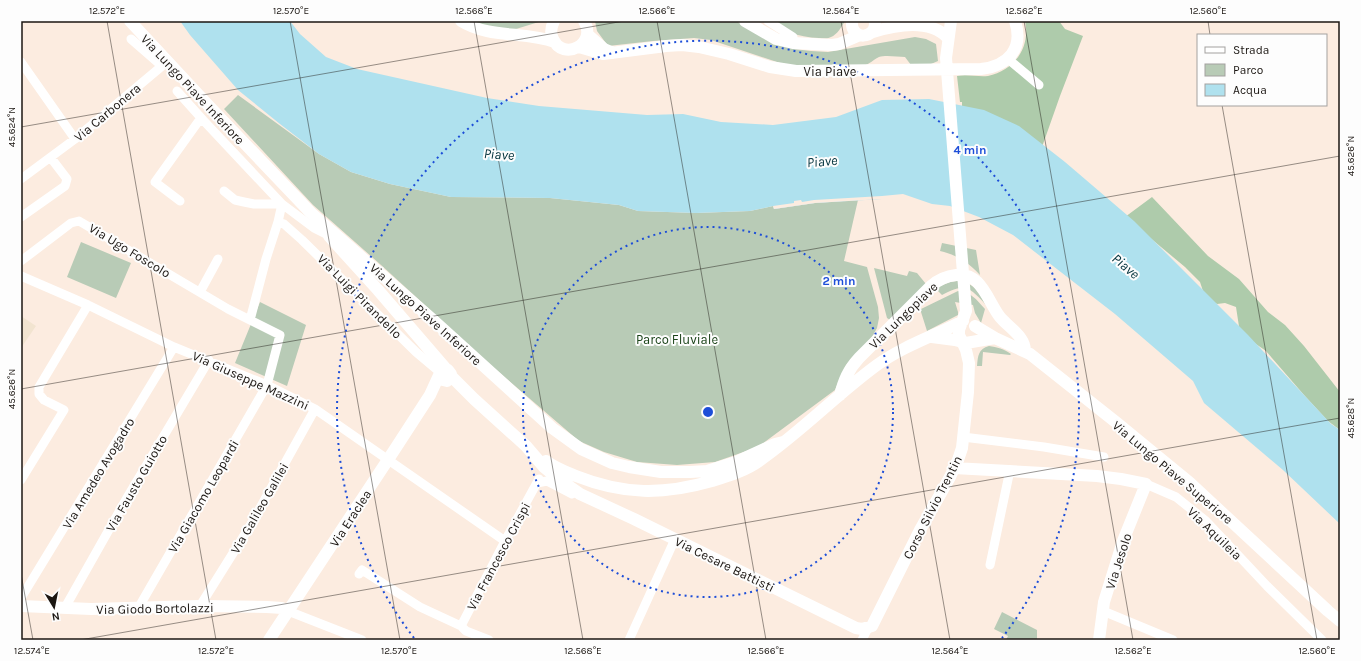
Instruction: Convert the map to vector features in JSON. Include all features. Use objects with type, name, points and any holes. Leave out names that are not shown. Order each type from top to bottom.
[{"type":"main road","name":"Via Lungo Piave Inferiore","points":[[130,21],[165,64],[208,105],[312,213],[567,440],[586,452],[612,463],[661,472],[707,471],[749,457],[775,444],[783,442]]},
{"type":"main road","points":[[461,21],[481,30],[542,38],[554,42]]},
{"type":"main road","name":"Via Piave","points":[[744,21],[776,39],[804,44],[840,44],[860,35],[867,35],[874,26]]},
{"type":"main road","points":[[893,21],[904,21]]},
{"type":"main road","name":"Corso Silvio Trentin","points":[[950,21],[946,58],[956,171],[965,311],[959,330],[959,335],[966,350],[969,363]]},
{"type":"main road","points":[[1008,59],[1017,42],[1015,21]]},
{"type":"main road","points":[[852,22],[854,31],[860,35]]},
{"type":"main road","name":"Via Piave","points":[[826,44],[846,33],[852,22]]},
{"type":"main road","points":[[515,34],[532,31],[553,23]]},
{"type":"main road","points":[[553,23],[551,34],[554,42]]},
{"type":"main road","points":[[579,47],[585,41],[586,25]]},
{"type":"main road","points":[[586,25],[604,49],[614,54]]},
{"type":"main road","points":[[874,26],[924,25],[940,31],[948,38]]},
{"type":"main road","name":"Via Piave","points":[[554,42],[560,47],[566,49],[579,47],[603,54],[614,54],[666,46],[682,45],[699,47],[729,54],[770,67],[796,71],[981,70],[999,65],[1008,59]]},
{"type":"main road","points":[[312,213],[328,235],[436,357],[444,375]]},
{"type":"main road","name":"Via Lungopiave","points":[[840,395],[844,379],[851,367],[859,358],[931,286],[938,281],[951,276],[960,274],[974,278],[1020,345]]},
{"type":"main road","name":"Via Lungo Piave Inferiore","points":[[526,446],[559,469],[582,478],[619,489],[650,492],[662,491],[704,483],[734,474],[758,462],[886,358],[908,346],[932,336],[965,311]]},
{"type":"main road","name":"Corso Silvio Trentin","points":[[868,628],[875,622],[920,530],[954,468],[962,448],[968,392],[969,363],[976,334],[975,326],[965,311]]},
{"type":"main road","name":"Via Lungo Piave Superiore","points":[[975,326],[995,338],[1020,345],[1190,483],[1340,622]]},
{"type":"main road","points":[[932,336],[966,343],[995,338]]},
{"type":"main road","name":"Via Eraclea","points":[[269,640],[444,375]]},
{"type":"main road","name":"Via Cesare Battisti","points":[[444,375],[474,399],[526,446],[555,476],[582,495],[856,628],[868,628]]},
{"type":"main road","name":"Via Aquileia","points":[[954,468],[1108,476],[1142,483]]},
{"type":"main road","name":"Via Cesare Battisti","points":[[559,469],[582,495]]},
{"type":"main road","name":"Via Jesolo","points":[[1099,640],[1104,602],[1142,483]]},
{"type":"main road","name":"Via Giodo Bortolazzi","points":[[21,606],[66,608],[200,606],[274,607],[282,608],[288,611]]},
{"type":"street","points":[[768,21],[793,37]]},
{"type":"street","points":[[132,39],[165,64]]},
{"type":"street","points":[[1008,59],[1039,85]]},
{"type":"street","points":[[21,62],[75,139]]},
{"type":"street","name":"Via Carbonera","points":[[21,179],[75,139],[165,64]]},
{"type":"street","name":"Via Luigi Pirandello","points":[[177,91],[282,204],[314,228],[328,235]]},
{"type":"street","points":[[180,201],[155,182],[198,122],[203,120]]},
{"type":"street","points":[[21,218],[65,186],[67,179],[51,158]]},
{"type":"street","points":[[224,191],[235,200],[254,204],[282,204],[250,320],[280,335],[267,384]]},
{"type":"street","name":"Via Ugo Foscolo","points":[[21,261],[71,223],[79,221],[250,320]]},
{"type":"street","name":"Via Luigi Pirandello","points":[[278,222],[284,224],[302,240],[416,352],[444,375]]},
{"type":"street","points":[[200,292],[218,259]]},
{"type":"street","name":"Via Giuseppe Mazzini","points":[[21,276],[88,305],[174,347],[267,384],[315,409],[505,541]]},
{"type":"street","points":[[21,480],[64,410],[44,400],[39,394],[39,387],[88,305]]},
{"type":"street","name":"Via Amedeo Avogadro","points":[[21,598],[174,347]]},
{"type":"street","name":"Via Fausto Guiotto","points":[[66,608],[124,503],[209,360]]},
{"type":"street","name":"Via Giacomo Leopardi","points":[[140,608],[140,605],[267,384]]},
{"type":"street","name":"Via Galileo Galilei","points":[[200,606],[250,526],[315,409]]},
{"type":"street","points":[[963,437],[1044,447],[1104,457]]},
{"type":"street","points":[[990,565],[1010,470]]},
{"type":"street","name":"Via Cesare Battisti","points":[[538,481],[547,482],[572,495],[582,495]]},
{"type":"street","name":"Via Francesco Crispi","points":[[463,632],[505,541],[538,481]]},
{"type":"street","name":"Via Aquileia","points":[[1142,483],[1176,497],[1206,521],[1272,591],[1322,640]]},
{"type":"street","points":[[629,640],[675,539]]},
{"type":"street","points":[[359,574],[362,570],[463,632],[490,640]]},
{"type":"street","points":[[288,611],[362,640]]},
{"type":"street","points":[[1103,611],[1173,640]]},
{"type":"street","name":"Corso Silvio Trentin","points":[[862,640],[868,628]]},
{"type":"shaded area","points":[[21,316],[36,326],[21,348]]},
{"type":"green space","points":[[470,21],[542,21],[516,29],[502,30]]},
{"type":"green space","points":[[595,21],[736,21],[784,46],[794,49],[828,52],[915,37],[926,39],[936,44],[938,61],[931,64],[911,65],[905,57],[885,56],[879,57],[862,66],[786,65],[711,40],[694,38],[608,46],[597,31]]},
{"type":"green space","points":[[763,21],[845,21],[835,34],[830,38],[825,38],[797,35],[784,31]]},
{"type":"green space","points":[[1025,21],[1059,21],[1065,29],[1083,36],[1042,147],[962,109],[962,102],[960,102],[957,76],[988,76],[1006,69],[1013,63],[1023,49],[1026,31]]},
{"type":"green space","name":"Parco Fluviale","points":[[238,95],[319,154],[351,172],[390,184],[451,197],[550,198],[619,205],[638,211],[696,213],[750,211],[773,206],[774,209],[815,203],[858,200],[844,261],[867,267],[878,307],[879,318],[877,328],[871,339],[846,365],[835,390],[758,447],[715,462],[677,465],[637,462],[604,452],[579,441],[486,361],[313,205],[224,109]]},
{"type":"green space","points":[[1152,197],[1208,256],[1239,279],[1268,312],[1285,325],[1304,346],[1340,392],[1340,430],[1328,421],[1266,351],[1240,333],[1236,307],[1225,303],[1217,304],[1205,297],[1200,282],[1185,267],[1125,217]]},
{"type":"green space","points":[[81,242],[131,263],[116,298],[67,277]]},
{"type":"green space","points":[[942,243],[976,250],[980,275],[962,260],[940,251]]},
{"type":"green space","points":[[874,268],[907,276],[909,271],[917,273],[926,284],[890,320],[887,318]]},
{"type":"green space","points":[[957,281],[968,283],[975,288],[986,305],[975,294],[966,288],[956,289],[942,295],[935,288]]},
{"type":"green space","points":[[958,291],[970,294],[985,309],[981,323],[975,313],[973,305],[955,302],[958,315],[927,331],[921,309]]},
{"type":"green space","points":[[260,302],[306,325],[287,386],[235,363]]},
{"type":"green space","points":[[989,346],[1000,348],[1011,354],[983,352],[982,366],[977,366],[978,356],[981,351],[985,347]]},
{"type":"green space","points":[[1002,612],[1037,630],[1037,640],[1006,640],[1008,636],[994,629]]},
{"type":"water","name":"Piave","points":[[180,21],[290,21],[300,34],[326,57],[357,69],[487,98],[539,106],[647,115],[683,114],[721,122],[773,125],[836,117],[882,100],[929,99],[984,110],[1019,126],[1065,162],[1134,221],[1248,335],[1331,424],[1340,430],[1340,524],[1283,470],[1204,403],[1193,381],[1115,314],[1013,235],[979,217],[950,206],[932,204],[903,194],[882,196],[882,199],[815,203],[774,209],[773,206],[750,211],[696,213],[638,211],[619,205],[550,198],[451,197],[390,184],[351,172],[319,154],[280,124],[238,90],[190,35]]},
{"type":"pier","points":[[882,196],[882,199],[815,203],[774,209],[773,206],[794,203],[794,201],[801,200],[802,202]]}]
